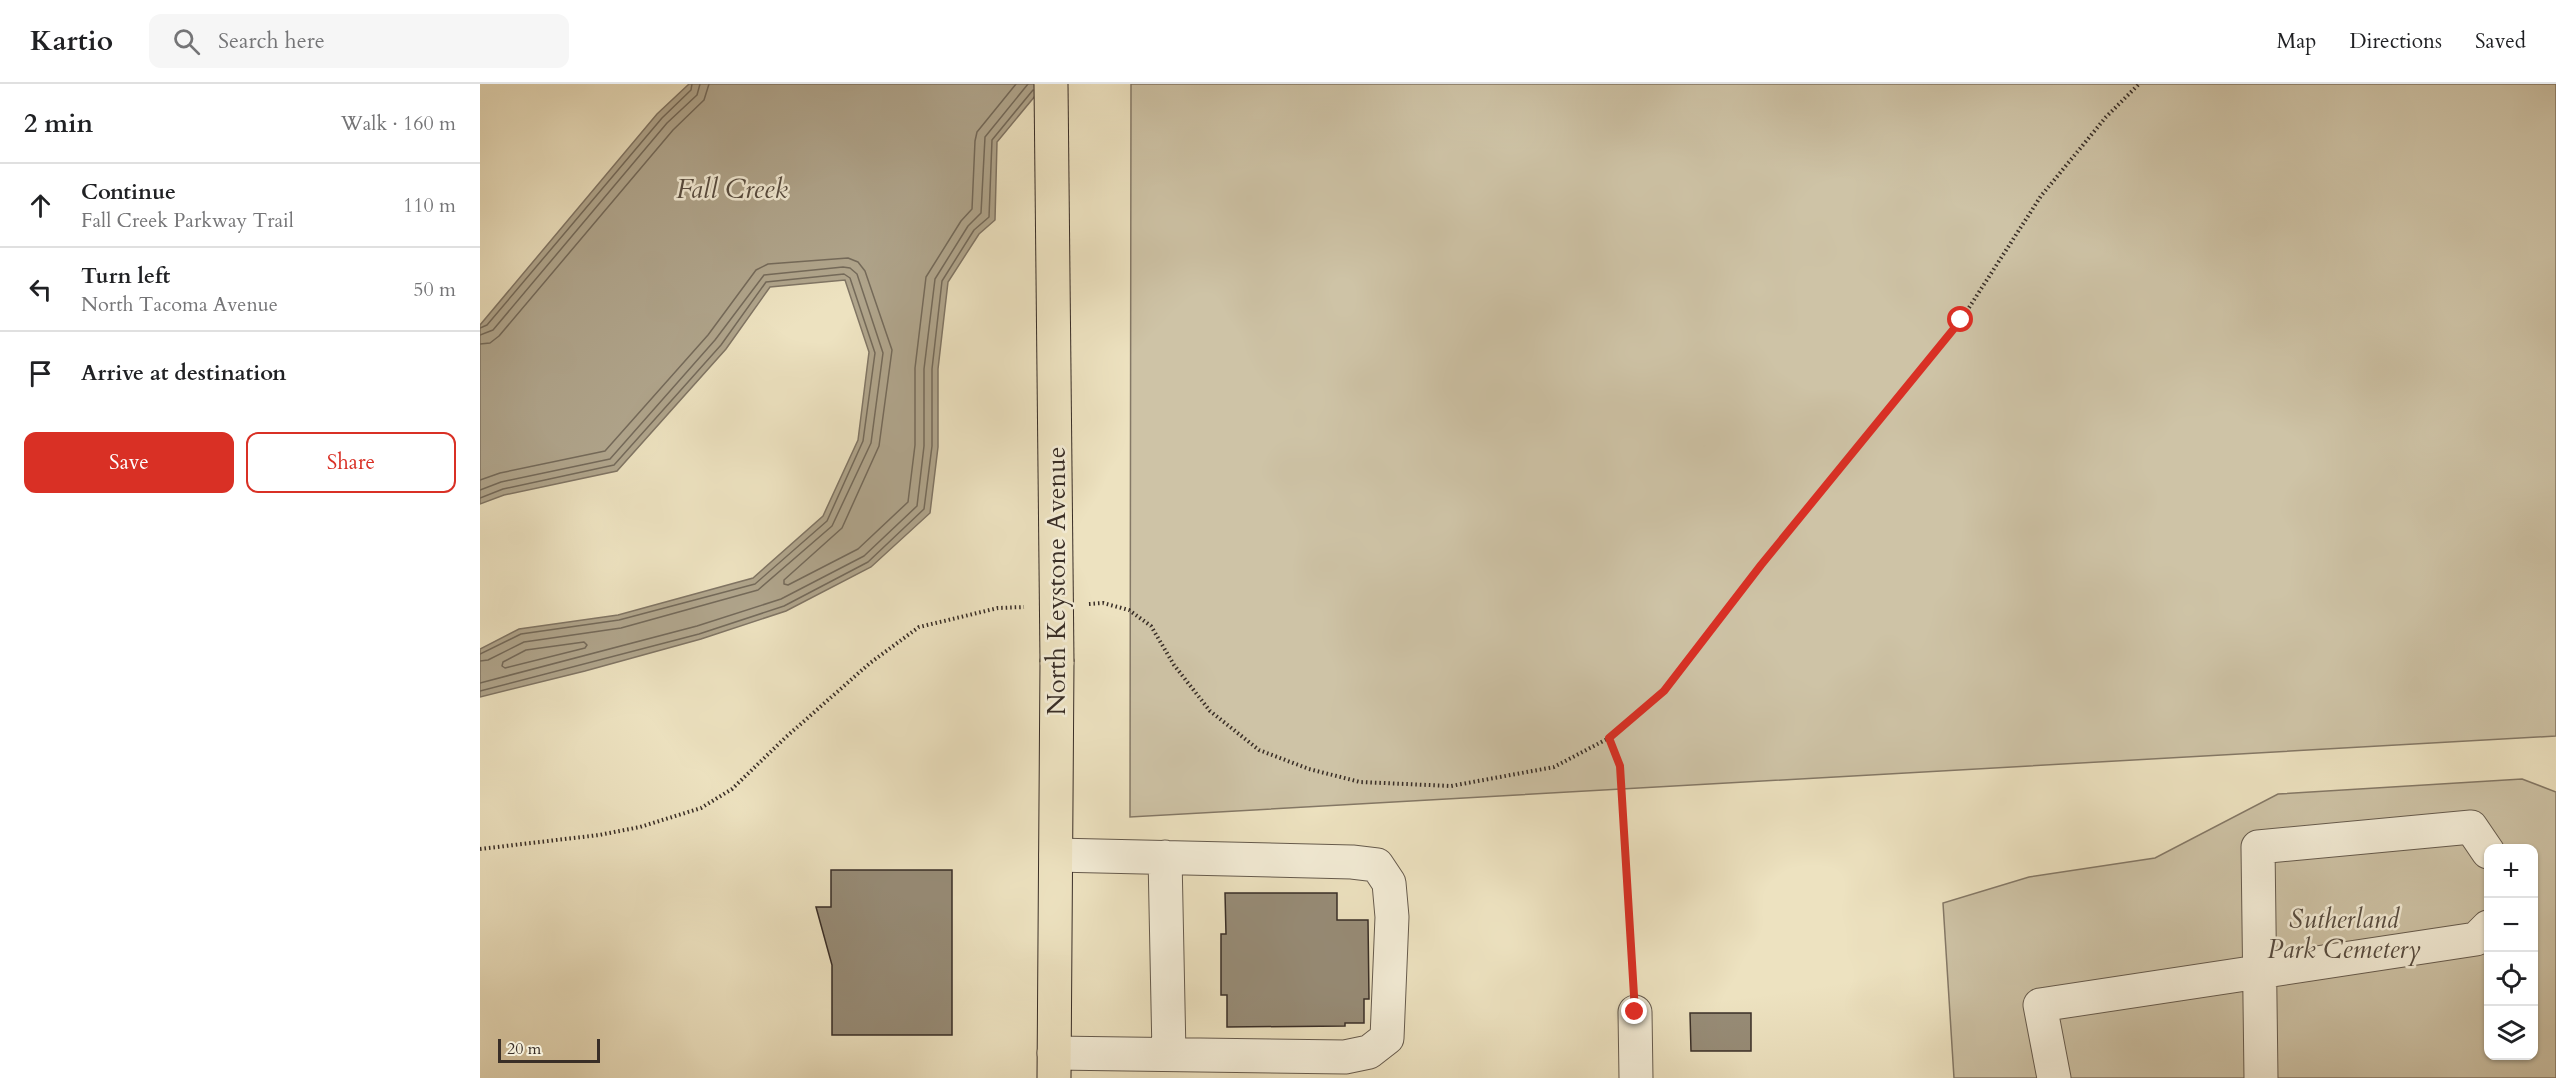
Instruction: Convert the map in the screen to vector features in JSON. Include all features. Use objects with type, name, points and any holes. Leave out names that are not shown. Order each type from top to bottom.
[{"type":"main road","name":"North Keystone Avenue","points":[[1051,84],[1057,662],[1054,1065]]},
{"type":"street","points":[[2261,1078],[2258,848],[2471,827],[2484,846]]},
{"type":"street","points":[[1054,1065],[1168,1054],[1345,1057],[1369,1052],[1387,1038],[1392,917],[1389,884],[1377,866],[1352,862],[1056,855]]},
{"type":"street","points":[[1166,857],[1168,1054]]},
{"type":"street","points":[[2054,1078],[2040,1005],[2476,939],[2484,931]]},
{"type":"street","points":[[1635,1012],[1635,1078]]},
{"type":"path","points":[[1080,604],[1103,603],[1130,610],[1151,626],[1174,665],[1210,711],[1259,750],[1309,769],[1360,782],[1451,786],[1554,767],[1609,738],[1664,691],[1761,565],[1961,320],[2042,196],[2106,117],[2139,84]]},
{"type":"path","points":[[480,849],[599,835],[640,827],[701,808],[732,789],[786,737],[870,663],[919,627],[998,608],[1033,607]]},
{"type":"path","points":[[1609,738],[1620,766],[1635,1012]]},
{"type":"green space","points":[[1131,84],[2556,84],[2556,736],[1130,817]]},
{"type":"green space","name":"Sutherland Park Cemetery","points":[[2522,779],[2556,792],[2556,1078],[1954,1078],[1943,903],[2029,877],[2155,858],[2278,794]]},
{"type":"water","name":"Fall Creek","points":[[689,84],[1045,84],[997,142],[995,220],[979,234],[948,282],[938,369],[938,447],[930,513],[871,567],[786,611],[701,639],[480,697],[480,649],[519,629],[618,615],[753,578],[823,516],[858,440],[869,352],[845,280],[770,287],[726,349],[617,471],[504,495],[480,504],[480,325],[657,114]]},
{"type":"building","points":[[831,870],[952,870],[952,1035],[832,1035],[832,965],[816,907],[831,907]]},
{"type":"building","points":[[1225,893],[1337,893],[1337,920],[1368,920],[1369,999],[1364,999],[1364,1023],[1345,1023],[1345,1026],[1227,1027],[1227,995],[1221,995],[1221,934],[1226,934]]},
{"type":"building","points":[[1690,1013],[1751,1013],[1751,1051],[1691,1051]]},
{"type":"route","points":[[1635,1012],[1620,766],[1609,738],[1664,691],[1761,565],[1961,320]]}]
